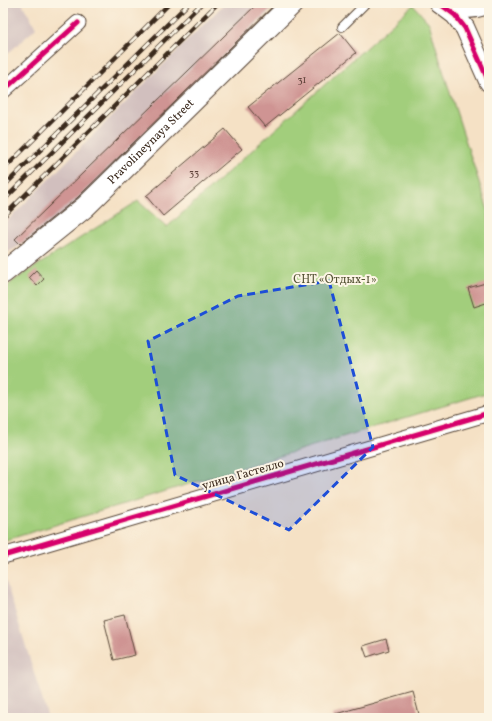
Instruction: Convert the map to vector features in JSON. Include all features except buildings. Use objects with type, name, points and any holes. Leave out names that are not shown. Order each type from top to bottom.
[{"type":"main road","name":"Pravolineynaya Street","points":[[3,273],[85,207],[293,3]]},
{"type":"main road","points":[[440,3],[455,7],[477,8],[489,3]]},
{"type":"street","points":[[440,3],[455,15],[465,28],[489,81]]},
{"type":"street","points":[[3,91],[78,23]]},
{"type":"street","points":[[489,63],[489,81]]},
{"type":"street","name":"улица Гастелло","points":[[3,556],[489,413]]},
{"type":"lane","points":[[342,27],[366,3]]},
{"type":"highlighted area","points":[[329,281],[373,447],[289,530],[175,475],[148,341],[238,296]]},
{"type":"shaded area","points":[[3,3],[22,3],[36,28],[3,58]]},
{"type":"shaded area","points":[[225,3],[278,3],[57,225],[3,255],[3,225]]},
{"type":"shaded area","points":[[3,572],[48,718],[3,718]]},
{"type":"green space","name":"СНТ «Отдых-1»","points":[[413,5],[429,23],[489,213],[489,392],[3,541],[3,291],[13,281],[138,201],[167,227]]},
{"type":"railway","points":[[3,170],[170,3]]},
{"type":"railway","points":[[3,187],[189,3]]},
{"type":"railway","points":[[3,201],[202,3]]},
{"type":"railway","points":[[3,217],[218,3]]},
{"type":"cycle path","points":[[439,3],[455,15],[465,28],[489,82]]},
{"type":"cycle path","points":[[3,91],[78,23]]},
{"type":"cycle path","points":[[3,556],[489,413]]}]
